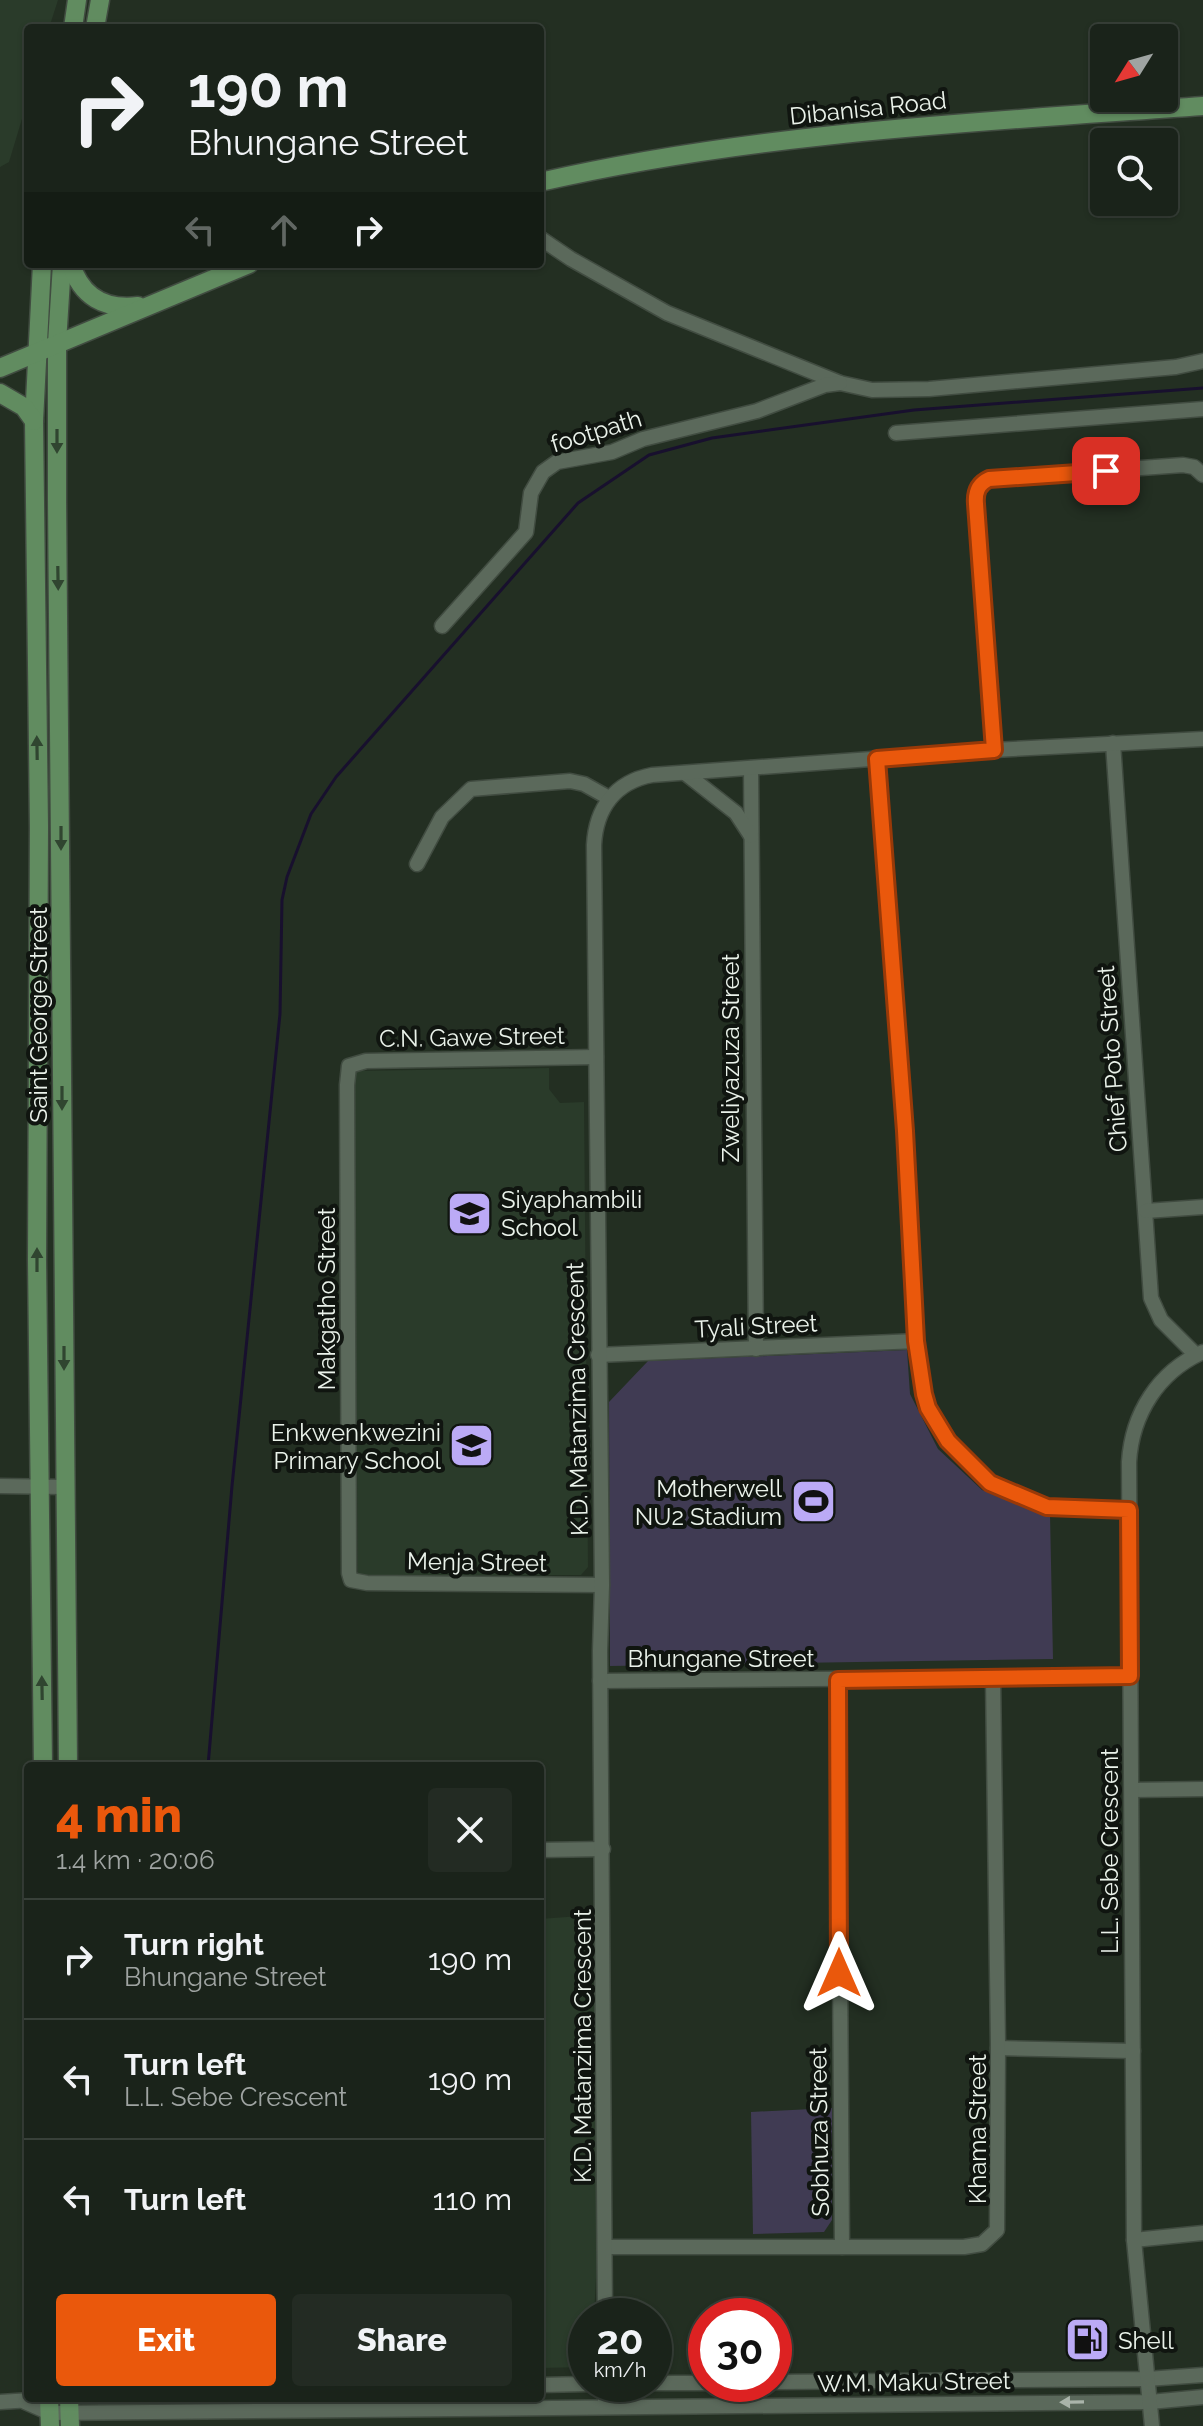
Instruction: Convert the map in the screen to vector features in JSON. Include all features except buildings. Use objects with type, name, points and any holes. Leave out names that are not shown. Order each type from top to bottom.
[{"type":"main road","points":[[74,24],[77,0]]},
{"type":"main road","points":[[96,24],[100,0]]},
{"type":"main road","name":"Dibanisa Road","points":[[544,181],[749,144],[813,136],[919,125],[1203,106]]},
{"type":"main road","name":"Saint George Street","points":[[42,268],[35,352],[34,421],[39,827],[37,1277],[43,1762]]},
{"type":"main road","name":"Saint George Street","points":[[62,268],[57,343],[68,1762]]},
{"type":"main road","points":[[73,268],[85,293],[100,303],[121,308],[155,304]]},
{"type":"main road","points":[[0,368],[240,268]]},
{"type":"main road","points":[[0,393],[18,402],[34,421]]},
{"type":"street","points":[[544,241],[667,313],[840,383],[872,390],[929,389],[1176,367],[1203,361]]},
{"type":"street","name":"footpath","points":[[442,626],[526,532],[531,493],[543,472],[557,462],[612,452],[643,439],[757,411],[825,385],[840,383]]},
{"type":"street","points":[[896,433],[1203,409]]},
{"type":"street","points":[[994,750],[975,496],[980,485],[989,479],[1183,465],[1194,467],[1203,475]]},
{"type":"street","points":[[417,864],[442,817],[471,789],[570,781],[584,784],[609,798],[639,777],[994,750],[1203,739]]},
{"type":"street","name":"Chief Poto Street","points":[[1113,743],[1150,1288],[1154,1308],[1161,1320],[1199,1354]]},
{"type":"street","points":[[877,759],[905,1131],[916,1341],[920,1379],[928,1408],[961,1456],[990,1483],[1047,1507],[1129,1510]]},
{"type":"street","name":"Zweliyazuza Street","points":[[751,768],[756,1349]]},
{"type":"street","points":[[685,773],[736,813],[751,836]]},
{"type":"street","name":"K.D. Matanzima Crescent","points":[[605,2298],[594,845],[600,813],[609,798]]},
{"type":"street","name":"C.N. Gawe Street","points":[[349,1066],[366,1061],[596,1057]]},
{"type":"street","name":"Makgatho Street","points":[[349,1066],[351,1580]]},
{"type":"street","points":[[1146,1211],[1203,1207]]},
{"type":"street","name":"Tyali Street","points":[[598,1355],[916,1341]]},
{"type":"street","name":"L.L. Sebe Crescent","points":[[1152,2426],[1134,2240],[1129,1448],[1146,1402],[1163,1380],[1199,1354]]},
{"type":"street","points":[[0,1486],[64,1487]]},
{"type":"street","name":"Menja Street","points":[[351,1580],[367,1583],[602,1585]]},
{"type":"street","name":"Bhungane Street","points":[[600,1681],[1130,1676]]},
{"type":"street","name":"Khama Street","points":[[605,2247],[964,2247],[982,2244],[994,2236],[999,2224],[993,1678]]},
{"type":"street","name":"Sobhuza Street","points":[[838,1680],[842,2247]]},
{"type":"street","points":[[1132,1790],[1203,1789]]},
{"type":"street","points":[[544,1850],[603,1849]]},
{"type":"street","points":[[998,2048],[1133,2051]]},
{"type":"street","points":[[1134,2240],[1203,2233]]},
{"type":"street","name":"W.M. Maku Street","points":[[792,2382],[1147,2379],[1203,2375]]},
{"type":"street","points":[[544,2385],[568,2384]]},
{"type":"street","name":"W.M. Maku Street","points":[[49,2412],[1150,2402],[1203,2397]]},
{"type":"street","points":[[0,2402],[24,2400]]},
{"type":"shaded area","points":[[0,0],[58,0],[50,24],[24,24],[24,112],[9,162],[0,167]]},
{"type":"shaded area","points":[[549,1068],[549,1089],[560,1103],[584,1102],[588,1567],[581,1575],[358,1576],[354,1071]]},
{"type":"shaded area","name":"Motherwell NU2 Stadium","points":[[907,1350],[910,1394],[938,1449],[982,1490],[1050,1514],[1053,1659],[610,1666],[609,1402],[648,1361]]},
{"type":"shaded area","points":[[593,1915],[603,2143],[595,2298],[568,2298],[568,2367],[544,2368],[544,1919]]},
{"type":"shaded area","points":[[832,2108],[832,2220],[824,2232],[753,2234],[751,2112]]},
{"type":"waterway","points":[[208,1762],[232,1486],[280,1014],[282,900],[287,877],[311,814],[336,777],[578,503],[649,455],[712,438],[914,410],[1203,388]]},
{"type":"place","name":"Siyaphambili School","points":[[470,1213]]},
{"type":"place","name":"Enkwenkwezini Primary School","points":[[472,1446]]},
{"type":"place","name":"Motherwell NU2 Stadium","points":[[813,1502]]},
{"type":"place","name":"Shell","points":[[1087,2340]]},
{"type":"route","points":[[839,1973],[838,1680],[1130,1676],[1129,1510],[1047,1507],[990,1483],[948,1441],[928,1408],[924,1394],[916,1341],[905,1131],[877,759],[994,750],[975,496],[980,485],[989,479],[1106,471]]}]
